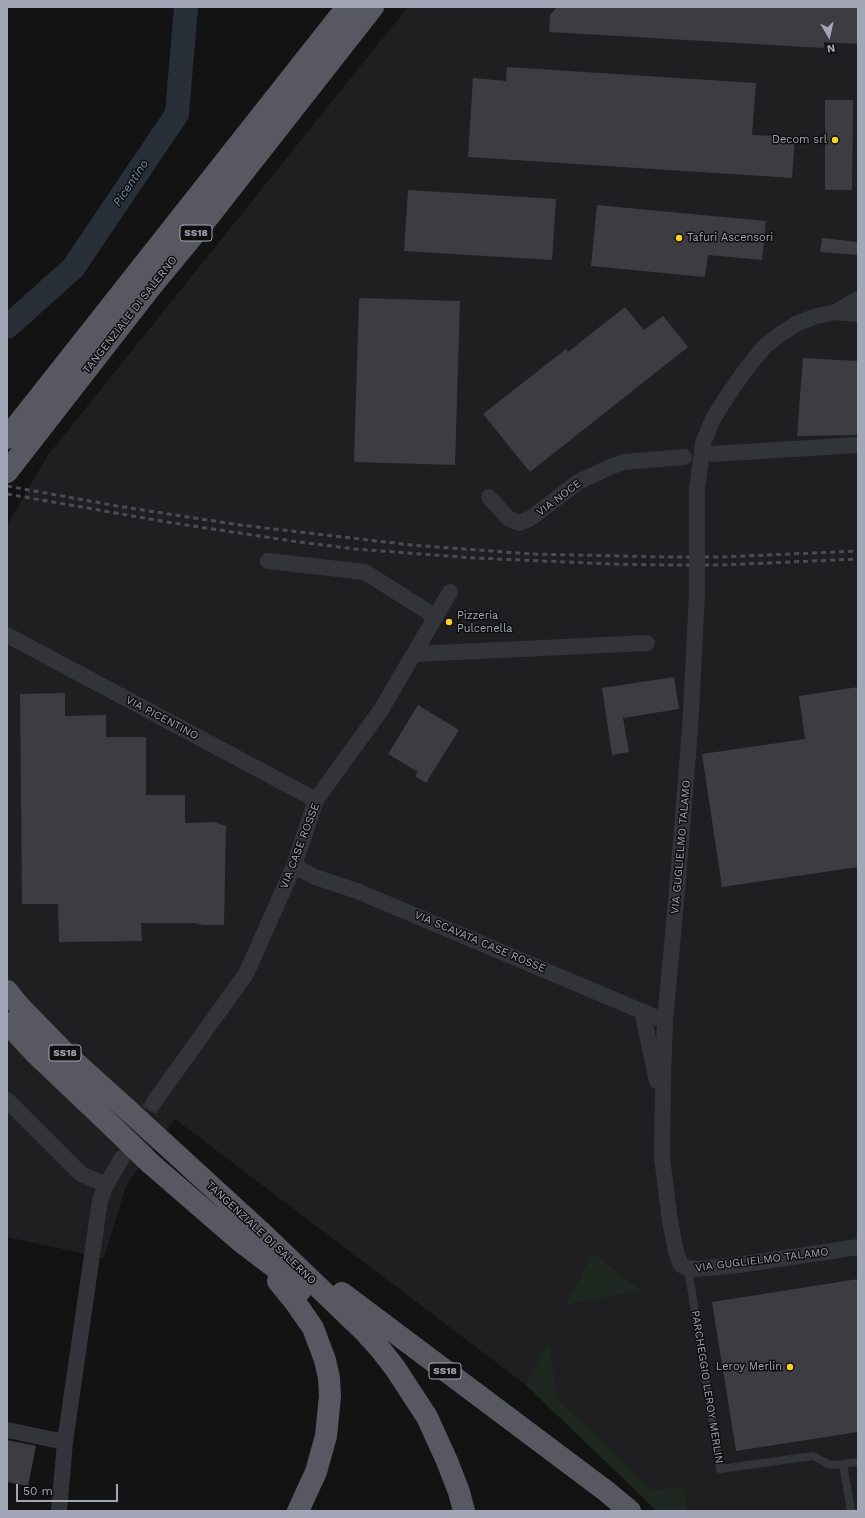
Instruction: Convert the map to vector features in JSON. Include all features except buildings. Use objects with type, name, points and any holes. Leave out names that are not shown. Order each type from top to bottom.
[{"type":"highway","name":"TANGENZIALE DI SALERNO","points":[[7,438],[347,7]]},
{"type":"highway","name":"TANGENZIALE DI SALERNO","points":[[12,465],[373,7]]},
{"type":"highway","name":"TANGENZIALE DI SALERNO","points":[[7,991],[20,1007],[68,1056],[260,1230],[363,1330],[395,1368],[418,1402],[439,1441],[459,1492],[464,1511]]},
{"type":"highway","name":"TANGENZIALE DI SALERNO","points":[[7,1023],[150,1163],[240,1241],[286,1276],[344,1328],[358,1343],[392,1386],[422,1436],[435,1464],[450,1511]]},
{"type":"highway","name":"SS18","points":[[260,1230],[606,1491],[630,1511]]},
{"type":"highway","name":"SS18","points":[[240,1241],[279,1282],[306,1316],[320,1344],[326,1366],[330,1396],[326,1436],[316,1472],[298,1511]]},
{"type":"street","points":[[836,312],[858,299]]},
{"type":"street","points":[[836,312],[858,314]]},
{"type":"street","name":"VIA GUGLIELMO TALAMO","points":[[836,312],[816,316],[796,324],[779,335],[764,348],[744,372],[726,398],[713,419],[702,443],[697,489],[697,595],[690,729],[665,1021],[662,1158],[670,1221],[678,1259],[681,1265],[688,1268],[739,1265],[858,1247]]},
{"type":"street","points":[[712,454],[858,445]]},
{"type":"street","name":"VIA NOCE","points":[[490,498],[508,518],[519,523],[531,518],[578,482],[610,467],[624,462],[684,457]]},
{"type":"street","points":[[268,561],[365,572],[436,617]]},
{"type":"street","name":"VIA CASE ROSSE","points":[[154,1102],[246,974],[294,866],[316,800],[381,710],[450,592]]},
{"type":"street","name":"VIA PICENTINO","points":[[7,635],[316,800]]},
{"type":"street","points":[[415,654],[647,643]]},
{"type":"street","name":"VIA SCAVATA CASE ROSSE","points":[[294,866],[315,877],[357,891],[665,1021]]},
{"type":"street","points":[[642,1011],[662,1106]]},
{"type":"street","points":[[7,1100],[81,1174],[106,1185]]},
{"type":"street","points":[[59,1511],[65,1442],[100,1200],[106,1185],[122,1158]]},
{"type":"street","points":[[7,1430],[65,1442]]},
{"type":"lane","name":"PARCHEGGIO LEROY MERLIN","points":[[688,1268],[720,1469],[813,1456],[830,1465],[843,1464]]},
{"type":"lane","points":[[851,1511],[843,1464],[858,1462]]},
{"type":"shaded area","points":[[408,7],[858,7],[858,1511],[657,1511],[526,1385],[175,1119],[126,1186],[104,1258],[7,1237],[7,525],[48,455]]},
{"type":"shaded area","points":[[593,1253],[641,1291],[567,1304]]},
{"type":"shaded area","points":[[549,1340],[557,1399],[651,1490],[684,1487],[687,1511],[657,1511],[526,1385]]},
{"type":"waterway","name":"Picentino","points":[[7,327],[73,268],[177,114],[186,7]]},
{"type":"tunnel","points":[[125,1152],[154,1102]]},
{"type":"railway","points":[[7,486],[117,506],[240,525],[411,545],[531,554],[666,557],[722,557],[858,551]]},
{"type":"railway","points":[[7,494],[173,523],[355,549],[474,558],[612,564],[722,565],[858,559]]},
{"type":"place","name":"Decom srl","points":[[835,140]]},
{"type":"place","name":"Tafuri Ascensori","points":[[679,238]]},
{"type":"place","name":"Pizzeria Pulcenella","points":[[449,622]]},
{"type":"place","name":"Leroy Merlin","points":[[790,1367]]}]
